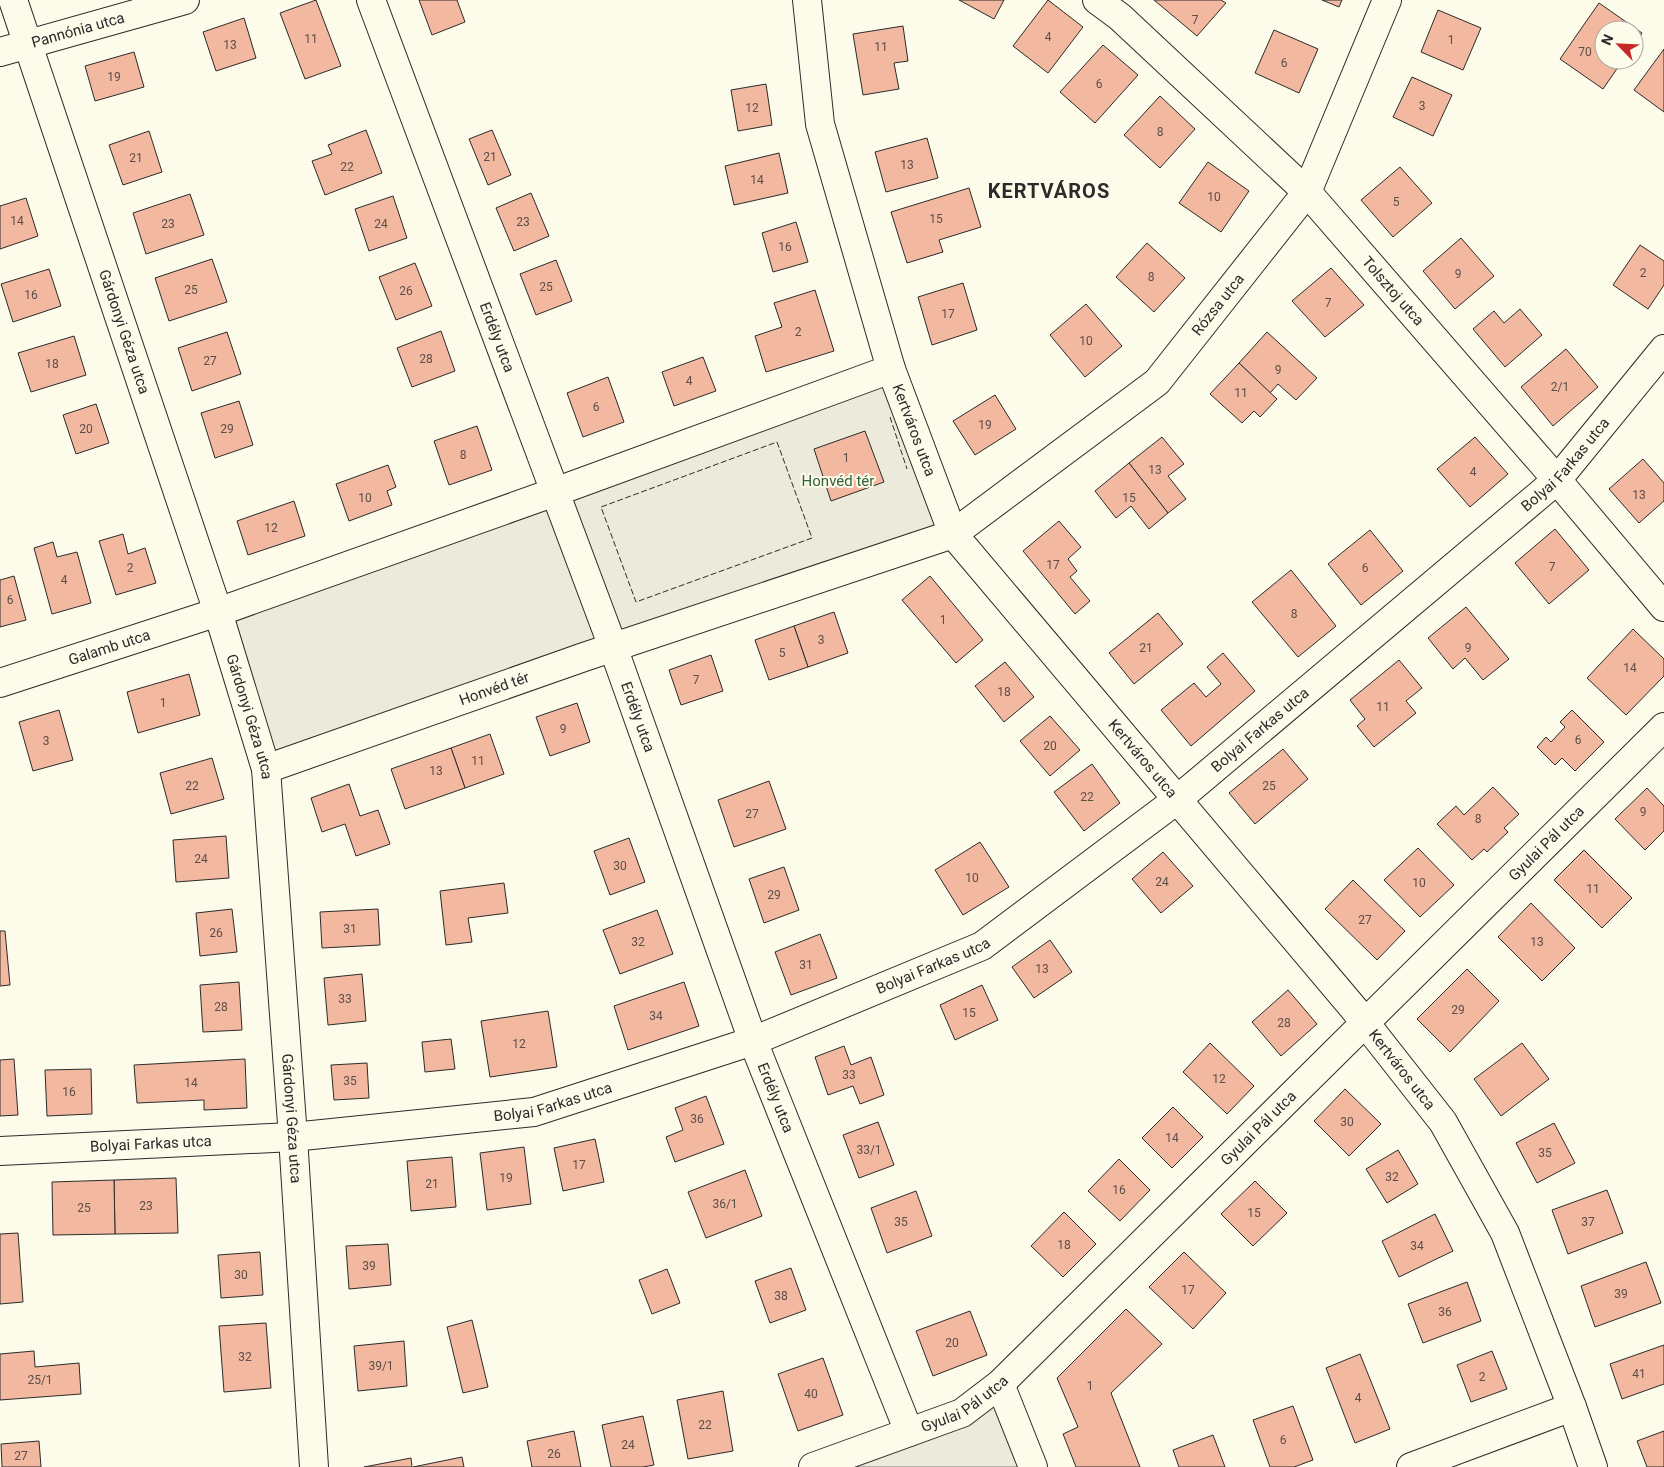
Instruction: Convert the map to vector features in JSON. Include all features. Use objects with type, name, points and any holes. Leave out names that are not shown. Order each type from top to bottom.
[{"type":"street","name":"Gárdonyi Géza utca","points":[[13,0],[218,612],[266,769],[293,1137],[314,1467]]},
{"type":"street","name":"Pannónia utca","points":[[0,52],[185,0]]},
{"type":"street","name":"Erdély utca","points":[[371,0],[613,647],[754,1041],[909,1432]]},
{"type":"street","name":"Kertváros utca","points":[[807,0],[820,124],[891,369],[953,534],[1366,1022],[1443,1122],[1505,1233],[1594,1467]]},
{"type":"street","name":"Tolsztoj utca","points":[[1098,0],[1120,17],[1307,192],[1664,608]]},
{"type":"street","name":"Rózsa utca","points":[[953,534],[1157,382],[1307,192],[1387,0]]},
{"type":"street","name":"Bolyai Farkas utca","points":[[0,1151],[293,1137],[534,1112],[754,1041],[982,946],[1178,799],[1556,480],[1664,349]]},
{"type":"street","points":[[218,612],[555,492],[891,369]]},
{"type":"street","name":"Honvéd tér","points":[[266,769],[613,647],[953,534]]},
{"type":"street","name":"Galamb utca","points":[[0,683],[218,612]]},
{"type":"street","name":"Gyulai Pál utca","points":[[813,1467],[962,1412],[1000,1384],[1664,727]]},
{"type":"street","points":[[1000,1384],[1033,1467]]},
{"type":"street","points":[[1411,1467],[1572,1407]]},
{"type":"green space","name":"Honvéd tér","points":[[891,369],[953,534],[266,769],[218,612]]},
{"type":"green space","points":[[1000,1384],[1033,1467],[813,1467]]},
{"type":"building","points":[[316,0],[341,66],[305,79],[280,13]]},
{"type":"building","points":[[419,0],[457,0],[465,22],[432,35]]},
{"type":"building","points":[[959,0],[1004,0],[994,19]]},
{"type":"building","points":[[1048,0],[1083,27],[1048,73],[1013,46]]},
{"type":"building","points":[[1154,0],[1221,0],[1226,3],[1197,36]]},
{"type":"building","points":[[1322,0],[1342,0],[1339,7]]},
{"type":"building","points":[[1599,3],[1623,20],[1594,20],[1594,70],[1616,70],[1603,89],[1560,59]]},
{"type":"building","points":[[1438,10],[1481,28],[1463,70],[1421,52]]},
{"type":"building","points":[[244,18],[256,58],[216,71],[203,32]]},
{"type":"building","points":[[903,26],[908,61],[894,63],[899,89],[863,95],[853,34]]},
{"type":"building","points":[[1274,30],[1318,49],[1299,93],[1255,73]]},
{"type":"building","points":[[1103,45],[1138,75],[1095,123],[1060,92]]},
{"type":"building","points":[[1664,49],[1664,112],[1634,90]]},
{"type":"building","points":[[134,52],[144,87],[95,101],[85,66]]},
{"type":"building","points":[[1412,77],[1452,95],[1433,136],[1393,117]]},
{"type":"building","points":[[766,84],[772,125],[738,131],[731,90]]},
{"type":"building","points":[[1160,96],[1195,129],[1160,168],[1124,135]]},
{"type":"building","points":[[366,130],[382,173],[325,195],[312,161],[332,154],[328,145]]},
{"type":"building","points":[[492,130],[511,175],[488,185],[469,139]]},
{"type":"building","points":[[149,131],[162,172],[123,185],[109,145]]},
{"type":"building","points":[[927,138],[938,178],[886,192],[875,152]]},
{"type":"building","points":[[779,153],[788,193],[734,205],[725,166]]},
{"type":"building","points":[[1208,162],[1249,191],[1221,232],[1179,203]]},
{"type":"building","points":[[1400,167],[1432,203],[1393,237],[1361,200]]},
{"type":"building","points":[[969,188],[981,227],[939,240],[943,252],[907,263],[891,212]]},
{"type":"building","points":[[531,193],[549,236],[514,251],[496,208]]},
{"type":"building","points":[[190,194],[204,235],[146,254],[133,213]]},
{"type":"building","points":[[393,196],[407,238],[369,251],[355,209]]},
{"type":"building","points":[[26,198],[38,236],[0,249],[0,206]]},
{"type":"building","points":[[796,222],[808,262],[773,272],[762,233]]},
{"type":"building","points":[[1461,238],[1494,276],[1455,309],[1423,271]]},
{"type":"building","points":[[1147,243],[1185,278],[1154,312],[1116,277]]},
{"type":"building","points":[[1640,245],[1664,261],[1664,285],[1648,309],[1613,285]]},
{"type":"building","points":[[212,259],[227,302],[169,321],[155,278]]},
{"type":"building","points":[[556,260],[572,301],[536,315],[520,274]]},
{"type":"building","points":[[415,263],[432,306],[396,320],[379,277]]},
{"type":"building","points":[[1331,268],[1364,305],[1325,337],[1292,301]]},
{"type":"building","points":[[49,269],[61,306],[13,322],[1,284]]},
{"type":"building","points":[[963,283],[977,330],[932,345],[918,297]]},
{"type":"building","points":[[815,290],[834,351],[766,372],[755,336],[782,327],[774,303]]},
{"type":"building","points":[[1086,304],[1122,346],[1085,377],[1050,335]]},
{"type":"building","points":[[1520,309],[1542,335],[1505,367],[1473,329],[1494,311],[1504,323]]},
{"type":"building","points":[[441,331],[455,371],[412,387],[397,348]]},
{"type":"building","points":[[227,332],[241,374],[192,391],[178,348]]},
{"type":"building","points":[[1267,332],[1317,378],[1296,400],[1278,384],[1270,393],[1239,363]]},
{"type":"building","points":[[74,336],[86,375],[31,392],[18,353]]},
{"type":"building","points":[[1566,349],[1598,387],[1553,426],[1521,387]]},
{"type":"building","points":[[703,357],[716,391],[674,406],[662,372]]},
{"type":"building","points":[[1239,363],[1277,399],[1260,417],[1254,411],[1242,423],[1210,394]]},
{"type":"building","points":[[608,377],[624,422],[583,437],[567,393]]},
{"type":"building","points":[[995,395],[1016,429],[975,455],[953,421]]},
{"type":"building","points":[[239,401],[253,445],[215,458],[201,413]]},
{"type":"building","points":[[96,404],[109,443],[76,454],[63,415]]},
{"type":"building","points":[[477,426],[492,470],[449,485],[434,441]]},
{"type":"building","points":[[865,431],[884,482],[831,501],[814,449]]},
{"type":"building","points":[[1162,437],[1184,464],[1168,476],[1186,499],[1168,513],[1129,463]]},
{"type":"building","points":[[1475,437],[1508,474],[1470,507],[1437,469]]},
{"type":"building","points":[[1643,459],[1664,483],[1664,501],[1639,523],[1609,489]]},
{"type":"building","points":[[1129,463],[1168,513],[1149,529],[1131,506],[1116,518],[1095,491]]},
{"type":"building","points":[[388,465],[396,487],[387,491],[392,505],[349,521],[336,484]]},
{"type":"building","points":[[294,501],[305,536],[248,555],[237,521]]},
{"type":"building","points":[[1059,521],[1081,547],[1068,559],[1077,571],[1070,577],[1090,601],[1075,614],[1023,551]]},
{"type":"building","points":[[1555,529],[1589,570],[1549,604],[1515,563]]},
{"type":"building","points":[[1370,530],[1403,571],[1361,605],[1328,564]]},
{"type":"building","points":[[123,534],[128,554],[145,548],[156,583],[116,595],[99,541]]},
{"type":"building","points":[[53,542],[57,557],[77,552],[91,603],[52,614],[34,548]]},
{"type":"building","points":[[1291,570],[1336,626],[1298,657],[1252,602]]},
{"type":"building","points":[[14,576],[26,620],[0,627],[0,580]]},
{"type":"building","points":[[930,576],[983,640],[956,663],[902,600]]},
{"type":"building","points":[[1466,607],[1509,659],[1483,680],[1465,658],[1453,669],[1428,638]]},
{"type":"building","points":[[834,612],[848,653],[808,667],[794,626]]},
{"type":"building","points":[[1158,613],[1183,644],[1134,684],[1109,653]]},
{"type":"building","points":[[794,626],[808,667],[769,680],[755,640]]},
{"type":"building","points":[[1633,629],[1664,659],[1664,676],[1626,715],[1587,678]]},
{"type":"building","points":[[1223,653],[1255,691],[1191,746],[1161,710],[1194,683],[1206,697],[1221,684],[1207,667]]},
{"type":"building","points":[[711,655],[723,691],[681,705],[669,670]]},
{"type":"building","points":[[1399,660],[1422,688],[1406,701],[1416,713],[1374,747],[1357,726],[1365,719],[1350,700]]},
{"type":"building","points":[[1005,662],[1034,697],[1004,722],[975,686]]},
{"type":"building","points":[[189,674],[200,715],[138,733],[127,692]]},
{"type":"building","points":[[577,703],[590,742],[550,756],[536,717]]},
{"type":"building","points":[[59,710],[73,760],[33,771],[19,722]]},
{"type":"building","points":[[1572,710],[1604,742],[1575,771],[1562,758],[1555,765],[1537,747],[1546,737],[1551,742],[1565,727],[1560,722]]},
{"type":"building","points":[[1050,716],[1080,750],[1050,776],[1020,741]]},
{"type":"building","points":[[490,734],[504,774],[465,788],[451,748]]},
{"type":"building","points":[[451,748],[465,788],[405,809],[391,769]]},
{"type":"building","points":[[1283,749],[1308,779],[1255,824],[1229,793]]},
{"type":"building","points":[[212,758],[224,799],[171,814],[160,773]]},
{"type":"building","points":[[1092,764],[1120,803],[1084,831],[1054,792]]},
{"type":"building","points":[[769,781],[786,829],[734,847],[718,800]]},
{"type":"building","points":[[349,784],[360,816],[378,810],[390,844],[356,856],[345,824],[322,832],[311,798]]},
{"type":"building","points":[[1493,787],[1519,814],[1504,828],[1508,832],[1487,852],[1484,849],[1472,860],[1437,824],[1456,806],[1464,815]]},
{"type":"building","points":[[1647,788],[1664,806],[1664,831],[1645,850],[1615,819]]},
{"type":"building","points":[[226,836],[229,878],[176,882],[173,840]]},
{"type":"building","points":[[629,838],[645,882],[610,895],[594,851]]},
{"type":"building","points":[[980,842],[1009,887],[963,915],[935,870]]},
{"type":"building","points":[[1418,848],[1454,885],[1420,917],[1384,880]]},
{"type":"building","points":[[1584,850],[1632,898],[1602,928],[1554,880]]},
{"type":"building","points":[[1163,852],[1193,886],[1161,913],[1132,879]]},
{"type":"building","points":[[784,867],[799,910],[764,923],[749,879]]},
{"type":"building","points":[[1353,880],[1405,931],[1377,960],[1325,909]]},
{"type":"building","points":[[504,883],[508,913],[468,918],[472,942],[446,945],[440,891]]},
{"type":"building","points":[[1531,903],[1575,948],[1542,981],[1498,937]]},
{"type":"building","points":[[232,909],[237,952],[200,956],[196,913]]},
{"type":"building","points":[[378,909],[380,945],[322,948],[320,912]]},
{"type":"building","points":[[657,910],[673,954],[620,974],[603,930]]},
{"type":"building","points":[[0,931],[5,931],[10,985],[0,986]]},
{"type":"building","points":[[820,934],[837,978],[791,995],[775,952]]},
{"type":"building","points":[[1050,940],[1072,972],[1034,998],[1012,967]]},
{"type":"building","points":[[1467,969],[1499,1001],[1450,1052],[1417,1019]]},
{"type":"building","points":[[362,974],[366,1021],[328,1025],[324,978]]},
{"type":"building","points":[[239,982],[242,1030],[203,1032],[200,985]]},
{"type":"building","points":[[684,982],[699,1026],[628,1050],[614,1006]]},
{"type":"building","points":[[982,985],[998,1020],[955,1040],[940,1005]]},
{"type":"building","points":[[1288,990],[1317,1024],[1281,1056],[1252,1022]]},
{"type":"building","points":[[548,1011],[557,1067],[490,1077],[481,1021]]},
{"type":"building","points":[[451,1039],[455,1069],[425,1072],[422,1042]]},
{"type":"building","points":[[1210,1043],[1254,1086],[1227,1114],[1183,1072]]},
{"type":"building","points":[[1522,1043],[1549,1079],[1501,1116],[1474,1079]]},
{"type":"building","points":[[844,1046],[851,1065],[871,1057],[884,1095],[860,1104],[853,1086],[828,1095],[815,1057]]},
{"type":"building","points":[[14,1059],[18,1115],[0,1116],[0,1060]]},
{"type":"building","points":[[245,1059],[247,1108],[204,1110],[204,1100],[137,1103],[134,1065]]},
{"type":"building","points":[[367,1063],[369,1098],[334,1100],[331,1065]]},
{"type":"building","points":[[91,1069],[92,1114],[47,1116],[45,1070]]},
{"type":"building","points":[[1345,1089],[1381,1124],[1349,1156],[1314,1121]]},
{"type":"building","points":[[706,1096],[724,1144],[675,1162],[666,1137],[683,1130],[675,1108]]},
{"type":"building","points":[[1173,1107],[1203,1137],[1172,1168],[1142,1138]]},
{"type":"building","points":[[878,1122],[894,1165],[859,1178],[843,1135]]},
{"type":"building","points":[[1554,1123],[1575,1163],[1537,1183],[1516,1143]]},
{"type":"building","points":[[595,1139],[604,1182],[563,1191],[554,1148]]},
{"type":"building","points":[[524,1147],[531,1204],[487,1210],[480,1153]]},
{"type":"building","points":[[1398,1150],[1418,1184],[1387,1203],[1366,1169]]},
{"type":"building","points":[[452,1157],[456,1207],[411,1211],[407,1161]]},
{"type":"building","points":[[1119,1159],[1150,1190],[1120,1221],[1088,1191]]},
{"type":"building","points":[[745,1170],[762,1216],[706,1238],[688,1192]]},
{"type":"building","points":[[176,1178],[178,1233],[115,1234],[114,1180]]},
{"type":"building","points":[[114,1180],[115,1234],[53,1235],[52,1182]]},
{"type":"building","points":[[1255,1181],[1287,1213],[1253,1246],[1221,1214]]},
{"type":"building","points":[[1607,1190],[1623,1233],[1568,1254],[1552,1210]]},
{"type":"building","points":[[916,1191],[932,1236],[887,1253],[871,1208]]},
{"type":"building","points":[[1064,1212],[1096,1244],[1063,1277],[1031,1246]]},
{"type":"building","points":[[1435,1214],[1453,1251],[1399,1277],[1382,1241]]},
{"type":"building","points":[[18,1233],[23,1302],[0,1304],[0,1234]]},
{"type":"building","points":[[388,1244],[391,1285],[349,1289],[346,1246]]},
{"type":"building","points":[[260,1252],[263,1295],[221,1298],[218,1255]]},
{"type":"building","points":[[1184,1252],[1226,1293],[1193,1329],[1149,1287]]},
{"type":"building","points":[[1646,1262],[1661,1303],[1595,1327],[1581,1286]]},
{"type":"building","points":[[791,1268],[806,1310],[770,1323],[755,1281]]},
{"type":"building","points":[[667,1269],[680,1303],[652,1314],[639,1280]]},
{"type":"building","points":[[1467,1282],[1481,1321],[1423,1343],[1408,1304]]},
{"type":"building","points":[[1126,1309],[1162,1344],[1111,1393],[1140,1467],[1076,1467],[1063,1434],[1078,1427],[1057,1378]]},
{"type":"building","points":[[970,1311],[987,1355],[933,1376],[916,1331]]},
{"type":"building","points":[[472,1320],[488,1387],[463,1393],[447,1327]]},
{"type":"building","points":[[266,1323],[271,1388],[224,1392],[219,1326]]},
{"type":"building","points":[[404,1341],[407,1386],[358,1391],[354,1346]]},
{"type":"building","points":[[1664,1345],[1664,1384],[1622,1399],[1610,1364]]},
{"type":"building","points":[[34,1351],[35,1367],[79,1363],[81,1394],[0,1400],[0,1354]]},
{"type":"building","points":[[1492,1351],[1507,1389],[1471,1402],[1457,1365]]},
{"type":"building","points":[[1360,1354],[1390,1429],[1355,1443],[1326,1368]]},
{"type":"building","points":[[823,1358],[843,1415],[798,1431],[778,1374]]},
{"type":"building","points":[[723,1391],[733,1451],[688,1459],[677,1400]]},
{"type":"building","points":[[1293,1406],[1313,1460],[1294,1467],[1270,1467],[1253,1420]]},
{"type":"building","points":[[643,1416],[654,1465],[611,1467],[602,1425]]},
{"type":"building","points":[[574,1431],[581,1467],[532,1467],[527,1441]]},
{"type":"building","points":[[1664,1431],[1664,1467],[1647,1467],[1637,1441]]},
{"type":"building","points":[[1213,1435],[1225,1467],[1179,1467],[1173,1450]]},
{"type":"building","points":[[39,1441],[41,1467],[2,1467],[1,1444]]},
{"type":"building","points":[[462,1457],[464,1467],[413,1467]]},
{"type":"building","points":[[411,1458],[412,1467],[364,1467]]},
{"type":"fence","points":[[890,417],[907,469]]},
{"type":"fence","points":[[777,442],[812,538],[636,602],[601,507],[777,442]]},
{"type":"district","name":"KERTVÁROS","points":[[1049,191]]}]
